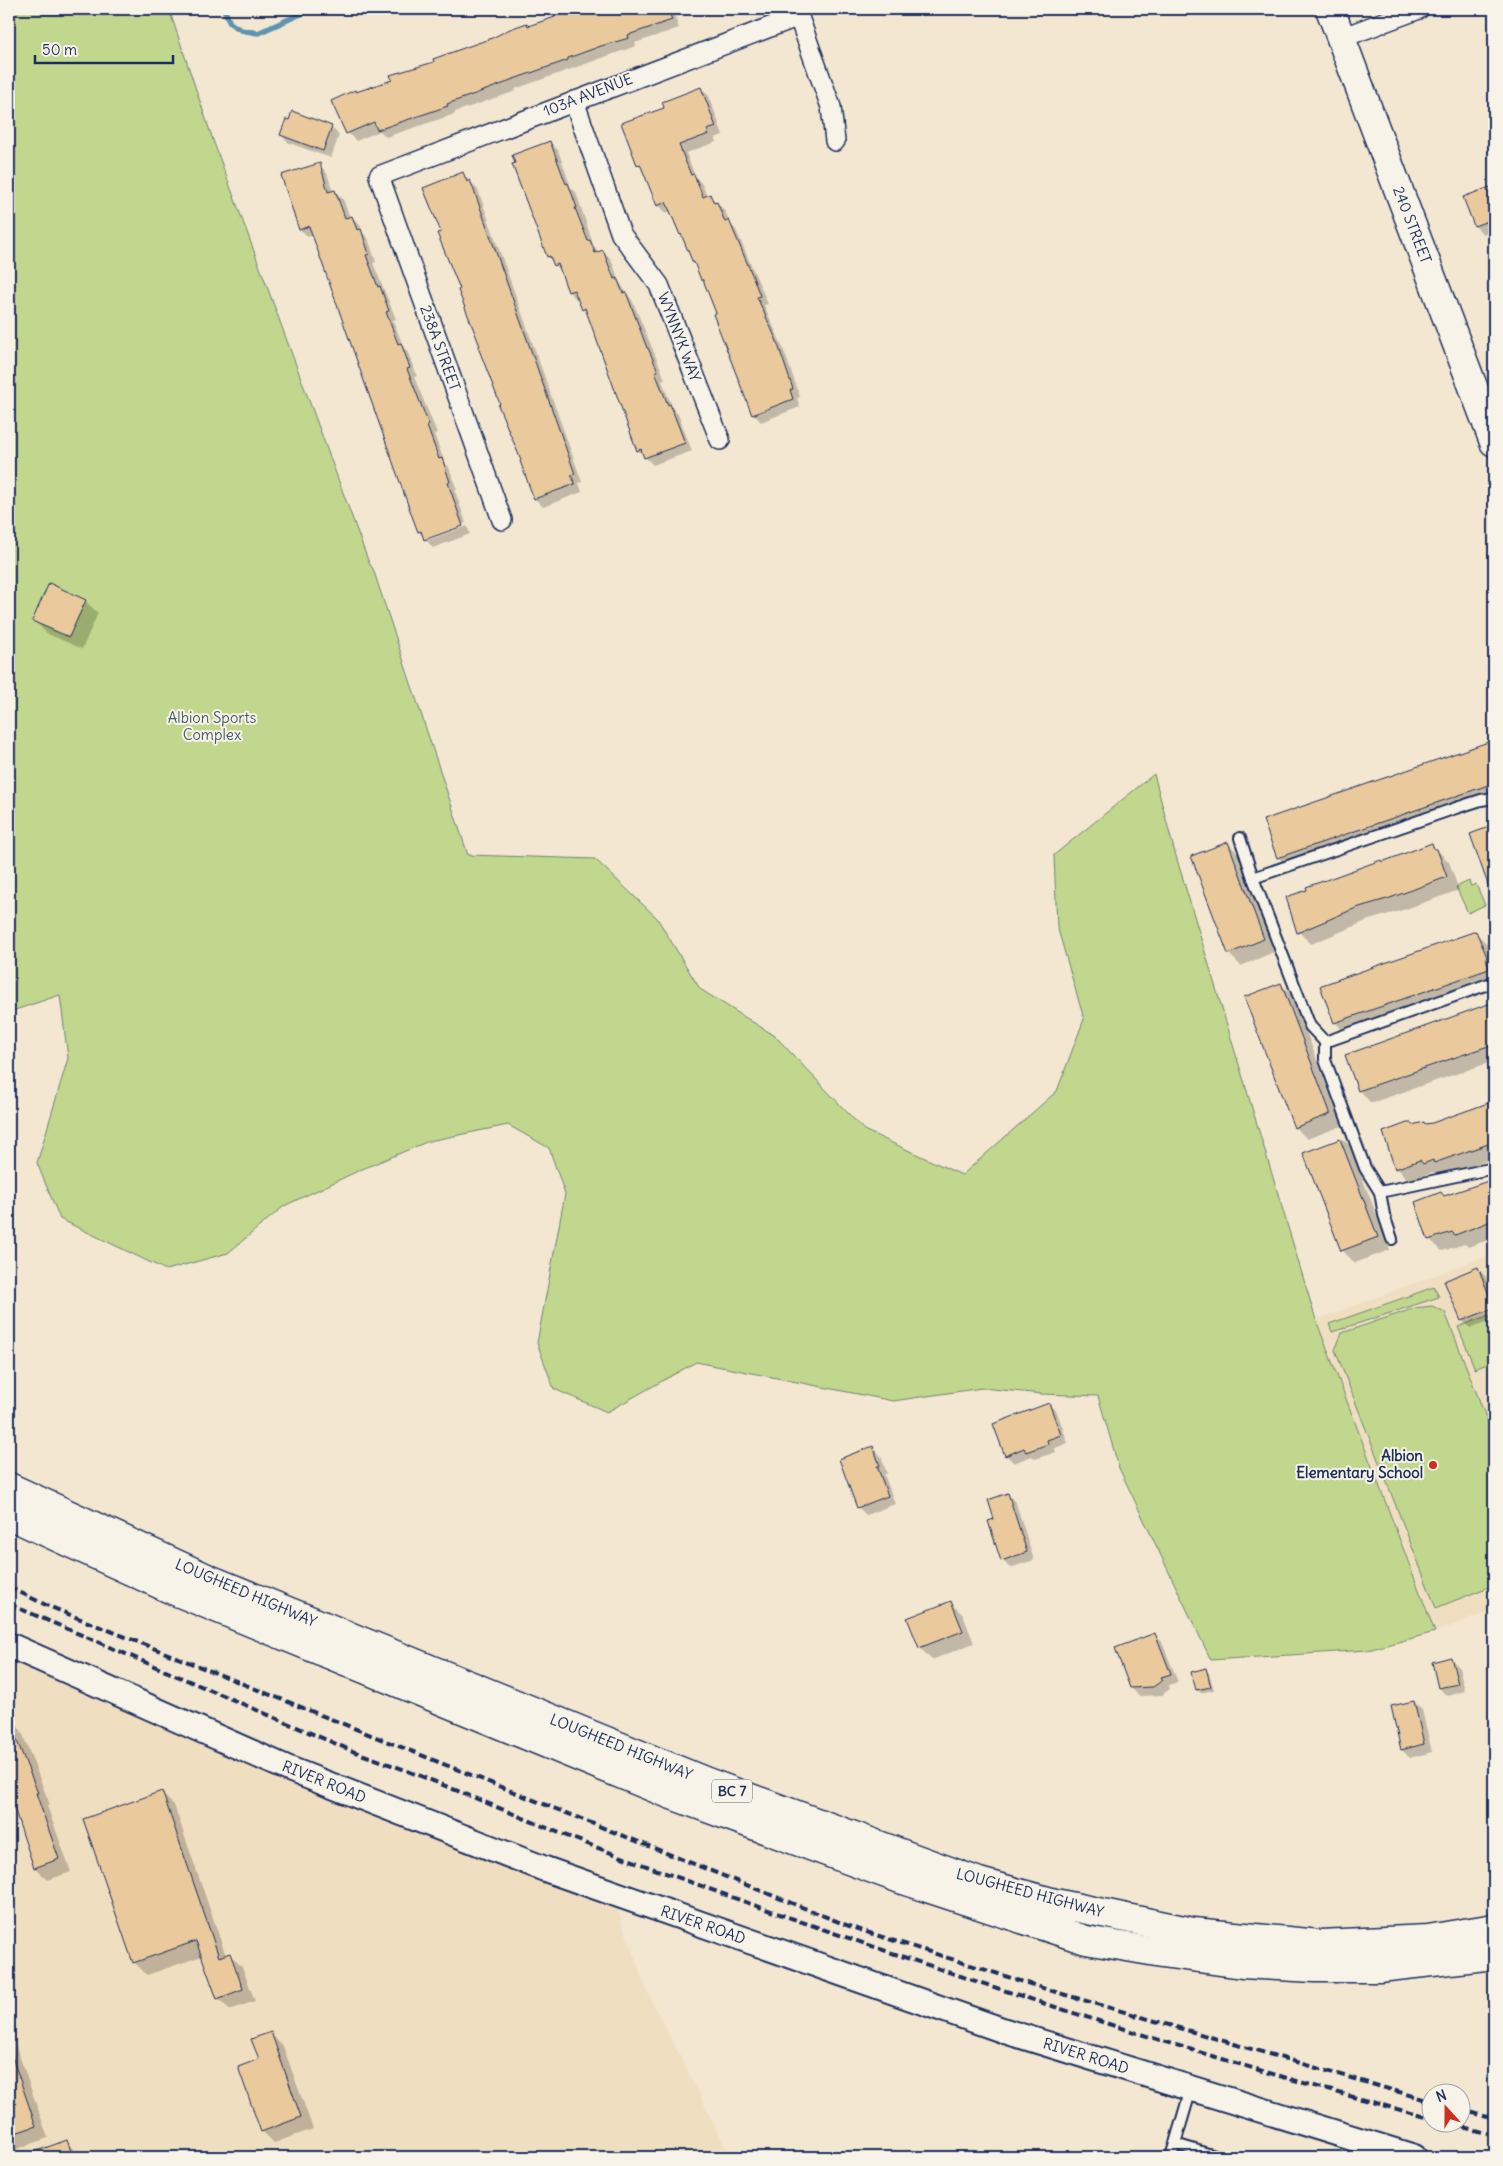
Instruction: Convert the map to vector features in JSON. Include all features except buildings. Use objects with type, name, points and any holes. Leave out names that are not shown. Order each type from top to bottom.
[{"type":"main road","name":"240 STREET","points":[[1330,9],[1494,442]]},
{"type":"main road","name":"LOUGHEED HIGHWAY","points":[[9,1487],[209,1579],[670,1767],[979,1882],[1055,1903],[1203,1933],[1320,1944],[1428,1939],[1494,1928]]},
{"type":"main road","name":"LOUGHEED HIGHWAY","points":[[9,1516],[170,1589],[669,1794],[903,1880],[1086,1940],[1242,1964],[1314,1968],[1379,1968],[1494,1955]]},
{"type":"street","points":[[1341,38],[1419,9]]},
{"type":"street","points":[[797,12],[831,107],[835,141]]},
{"type":"street","name":"103A AVENUE","points":[[379,176],[797,12]]},
{"type":"street","name":"WYNNYK WAY","points":[[574,101],[621,234],[659,285],[720,440]]},
{"type":"street","name":"238A STREET","points":[[379,176],[502,520]]},
{"type":"street","name":"RIVER ROAD","points":[[9,1645],[289,1769],[545,1869],[1005,2031],[1414,2157]]},
{"type":"lane","points":[[1253,878],[1456,808],[1494,798]]},
{"type":"lane","points":[[1240,838],[1253,878],[1310,1026],[1325,1042],[1325,1060],[1328,1069],[1365,1168],[1380,1192],[1384,1215],[1392,1239]]},
{"type":"lane","points":[[1325,1042],[1494,982]]},
{"type":"lane","points":[[1380,1192],[1494,1168]]},
{"type":"lane","points":[[1171,2157],[1191,2089]]},
{"type":"lane","points":[[1175,2144],[1218,2157]]},
{"type":"shaded area","name":"Albion Elementary School","points":[[1494,1253],[1494,1610],[1435,1632],[1316,1320]]},
{"type":"shaded area","points":[[9,1645],[611,1892],[646,1989],[731,2157],[9,2157]]},
{"type":"green space","name":"Albion Sports Complex","points":[[9,9],[169,9],[213,140],[369,563],[373,569],[468,855],[595,859],[657,918],[700,989],[775,1036],[864,1130],[962,1175],[1057,1091],[1084,1019],[1057,926],[1054,855],[1154,774],[1173,846],[1316,1320],[1435,1632],[1368,1650],[1211,1660],[1119,1468],[1098,1396],[1042,1394],[982,1388],[893,1401],[696,1362],[607,1412],[554,1389],[537,1343],[565,1194],[549,1148],[508,1125],[429,1141],[360,1170],[284,1206],[228,1253],[166,1270],[60,1219],[37,1163],[68,1058],[60,995],[9,1012]]},
{"type":"green space","points":[[1469,881],[1471,886],[1476,884],[1485,905],[1468,913],[1456,887]]},
{"type":"green space","points":[[1434,1287],[1439,1297],[1332,1332],[1329,1324]]},
{"type":"green space","name":"Albion Elementary School","points":[[1432,1306],[1445,1312],[1494,1438],[1494,1585],[1436,1608],[1335,1350],[1342,1333],[1415,1308]]},
{"type":"green space","points":[[1489,1315],[1494,1327],[1494,1361],[1475,1369],[1458,1327]]},
{"type":"waterway","points":[[224,9],[230,23],[241,30],[258,33],[312,9]]},
{"type":"railway","points":[[9,1587],[48,1606],[854,1928],[1049,1990],[1420,2098]]},
{"type":"railway","points":[[9,1604],[355,1752],[434,1781],[582,1842],[723,1894],[898,1955],[1074,2013],[1251,2068],[1420,2115]]},
{"type":"railway","points":[[1470,2112],[1494,2119]]},
{"type":"railway","points":[[1470,2129],[1494,2135]]},
{"type":"place","name":"Albion Elementary School","points":[[1433,1465]]}]
